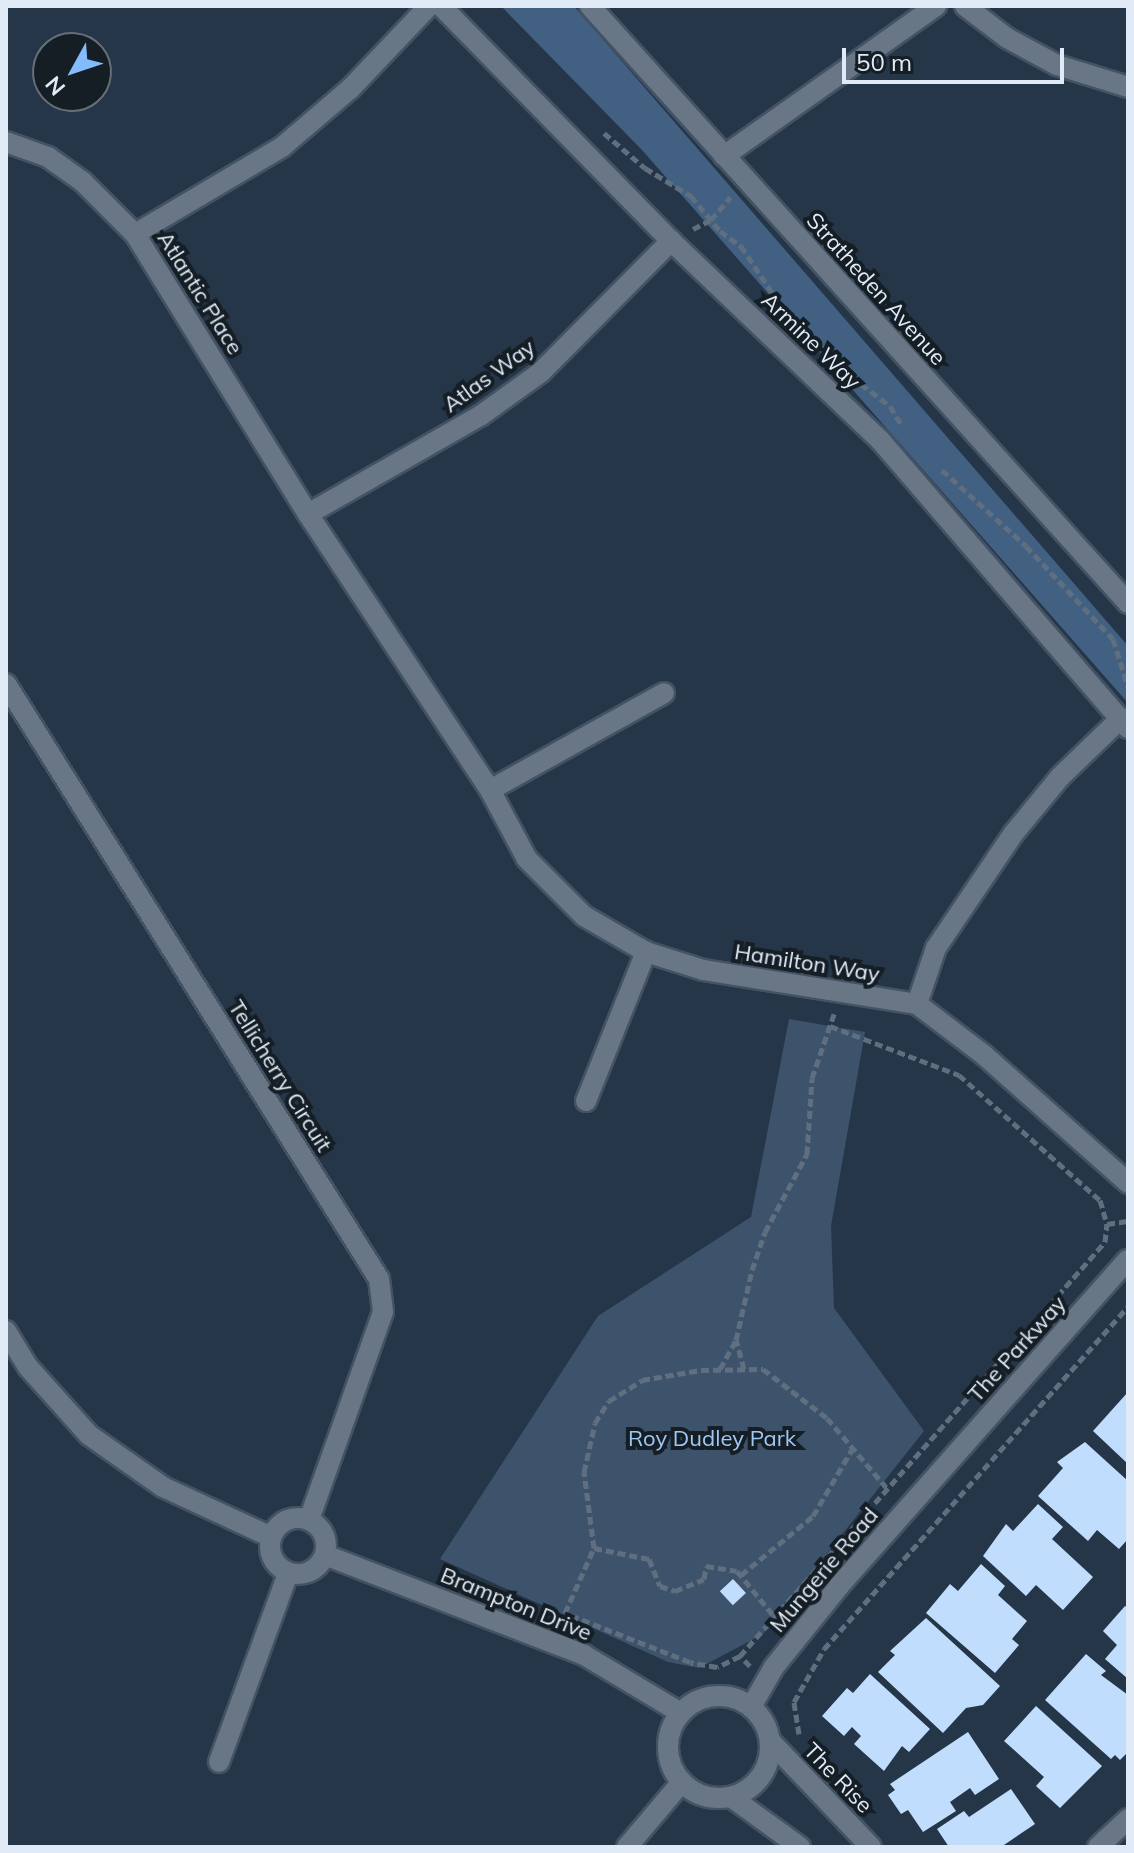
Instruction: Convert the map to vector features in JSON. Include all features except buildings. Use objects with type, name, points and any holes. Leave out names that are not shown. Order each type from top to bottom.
[{"type":"street","points":[[135,234],[282,147],[350,89],[429,6]]},
{"type":"street","name":"Armine Way","points":[[441,6],[671,241],[880,440],[1125,723]]},
{"type":"street","name":"Stratheden Avenue","points":[[590,6],[745,180],[1127,594]]},
{"type":"street","points":[[724,156],[936,6]]},
{"type":"street","points":[[965,6],[1007,38],[1057,65],[1128,87]]},
{"type":"street","name":"Atlantic Place","points":[[6,142],[48,157],[72,174],[135,234],[308,514],[490,790]]},
{"type":"street","name":"Atlas Way","points":[[308,514],[480,416],[541,372],[671,241]]},
{"type":"street","name":"Tellicherry Circuit","points":[[6,684],[379,1279],[383,1312],[309,1520]]},
{"type":"street","points":[[490,790],[664,693]]},
{"type":"street","points":[[917,1004],[936,948],[1014,833],[1060,777],[1125,723]]},
{"type":"street","name":"Hamilton Way","points":[[490,790],[527,859],[584,916],[646,952],[703,970],[917,1004],[984,1055],[1128,1183]]},
{"type":"street","points":[[586,1101],[646,952]]},
{"type":"street","name":"The Parkway","points":[[941,1470],[1128,1260]]},
{"type":"street","points":[[6,1331],[28,1367],[89,1435],[163,1487],[271,1537]]},
{"type":"street","name":"Mungerie Road","points":[[751,1707],[766,1682],[840,1585],[941,1470]]},
{"type":"street","points":[[291,1519],[309,1520],[322,1531],[325,1555],[311,1572],[288,1573],[271,1554],[271,1537],[291,1519]]},
{"type":"street","name":"Brampton Drive","points":[[325,1555],[584,1655],[681,1713]]},
{"type":"street","points":[[219,1762],[288,1573]]},
{"type":"street","points":[[723,1695],[751,1707],[771,1742],[770,1757],[757,1783],[731,1797],[705,1796],[682,1782],[669,1756],[672,1726],[681,1713],[693,1703],[723,1695]]},
{"type":"street","name":"The Rise","points":[[771,1742],[871,1847]]},
{"type":"street","points":[[627,1847],[682,1782]]},
{"type":"street","points":[[731,1797],[800,1847]]},
{"type":"street","points":[[1098,1847],[1128,1819]]},
{"type":"path","points":[[600,130],[645,168],[691,196],[711,220],[741,246],[788,317]]},
{"type":"path","points":[[671,241],[711,220],[745,180]]},
{"type":"path","points":[[853,378],[890,406],[905,431]]},
{"type":"path","points":[[935,464],[1026,546],[1113,639],[1128,687]]},
{"type":"path","points":[[720,1370],[736,1340],[765,1232],[807,1154],[812,1078],[838,992]]},
{"type":"path","points":[[830,1026],[959,1075],[1100,1200],[1107,1224],[1105,1242],[740,1656],[717,1667],[690,1662],[565,1613],[594,1548],[584,1472],[595,1423],[609,1401],[642,1380],[720,1370],[763,1369],[805,1397],[854,1446],[886,1487]]},
{"type":"path","points":[[1107,1224],[1128,1221]]},
{"type":"path","points":[[802,1739],[794,1702],[824,1649],[1128,1307]]},
{"type":"path","points":[[736,1340],[744,1369]]},
{"type":"path","points":[[741,1575],[813,1516],[854,1446]]},
{"type":"path","points":[[594,1548],[649,1559],[660,1586],[675,1591],[704,1579],[706,1566],[741,1575],[774,1616]]},
{"type":"path","points":[[740,1656],[766,1682],[794,1702]]},
{"type":"green space","name":"Roy Dudley Park","points":[[789,1019],[865,1032],[831,1226],[834,1308],[924,1431],[763,1634],[699,1668],[668,1662],[440,1559],[598,1316],[751,1217]]},
{"type":"shaded area","points":[[501,6],[574,6],[1128,646],[1128,703],[642,150]]}]
